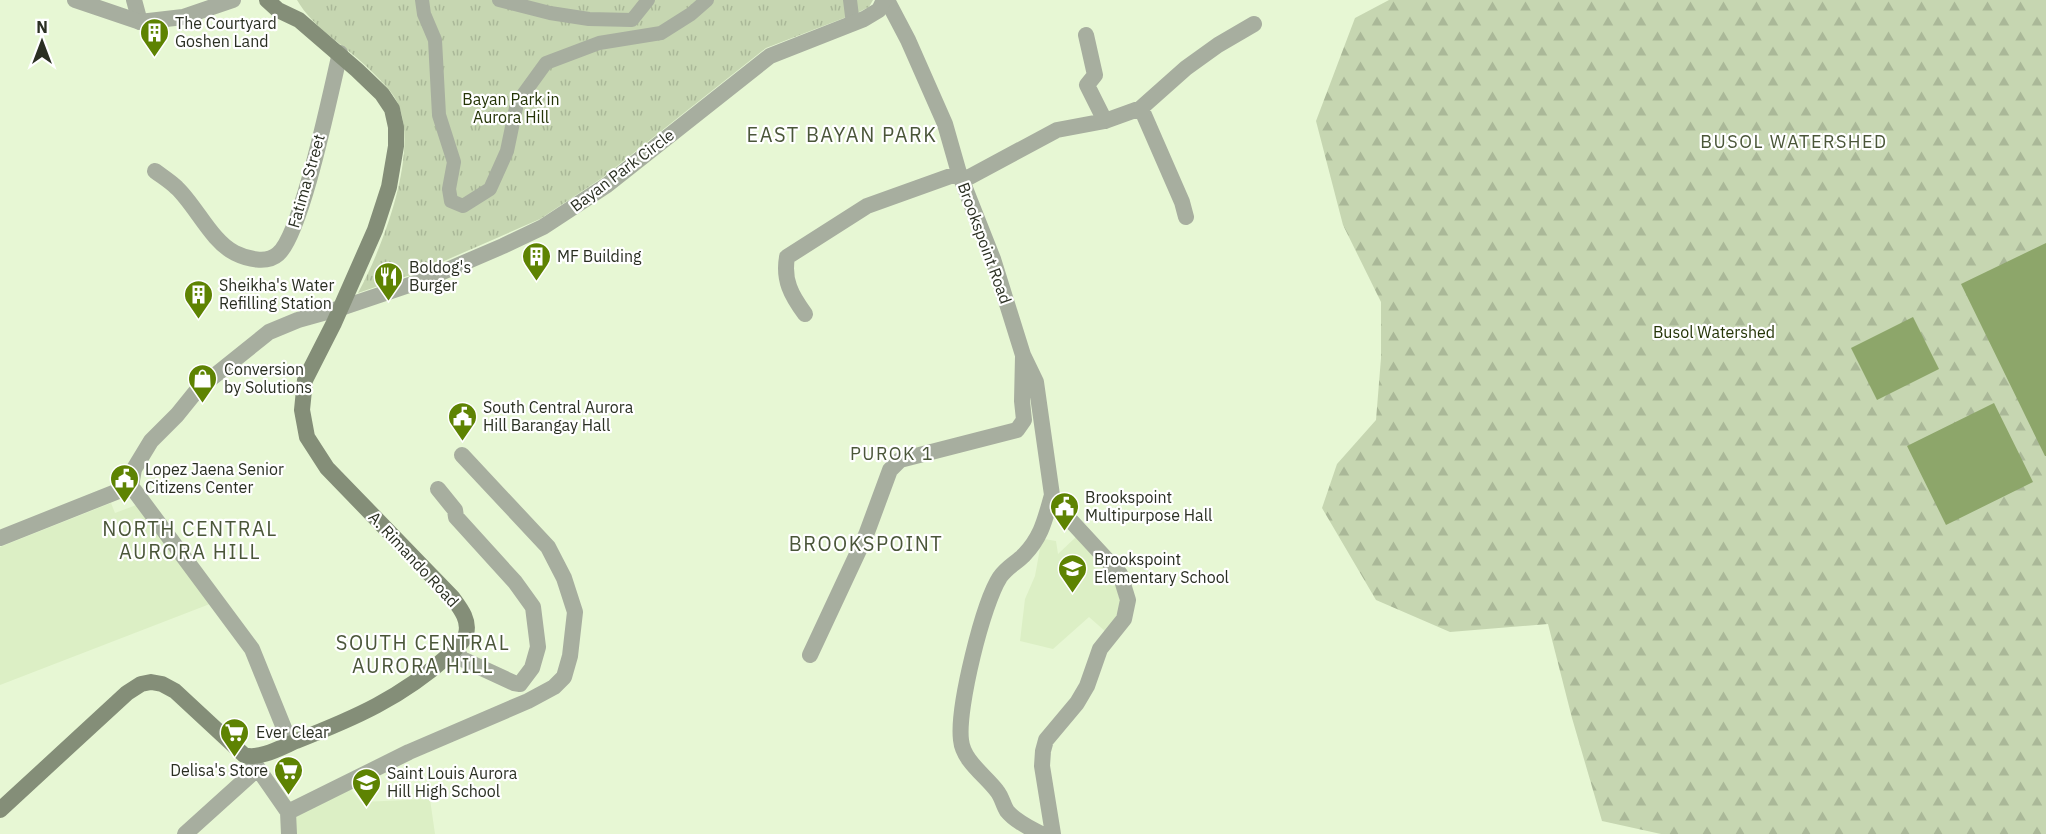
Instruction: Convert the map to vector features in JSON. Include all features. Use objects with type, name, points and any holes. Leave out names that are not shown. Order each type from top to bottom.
[{"type":"main road","name":"A. Rimando Road","points":[[253,763],[290,743],[354,719],[396,697],[435,668],[455,650],[466,636],[466,620],[461,608],[327,468],[308,437],[302,410],[305,380],[375,230],[389,187],[396,146],[396,127],[392,109],[382,94],[340,53],[299,20],[278,10],[267,0]]},
{"type":"main road","name":"A. Rimando Road","points":[[286,0],[299,20]]},
{"type":"main road","points":[[3,804],[122,698],[141,684],[151,682],[162,684],[175,691],[253,763]]},
{"type":"street","points":[[75,0],[140,22],[183,17],[233,0]]},
{"type":"street","points":[[134,0],[140,22]]},
{"type":"street","points":[[422,0],[424,14],[435,40],[439,115],[454,162],[449,189],[451,201],[463,206],[490,189],[507,151],[517,102],[546,63],[599,43],[661,33],[707,0]]},
{"type":"street","points":[[499,0],[589,19],[632,20],[648,0]]},
{"type":"street","points":[[850,0],[853,24]]},
{"type":"street","name":"Bayan Park Circle","points":[[131,486],[134,469],[147,447],[198,389],[269,332],[298,320],[424,280],[543,227],[607,185],[770,56],[853,24],[879,10],[885,0]]},
{"type":"street","name":"Brookspoint Road","points":[[885,0],[908,40],[945,124],[961,177],[993,259],[1023,355],[1036,382],[1052,495]]},
{"type":"street","points":[[805,314],[786,282],[787,256],[867,206],[961,177],[1057,130],[1105,121],[1142,108],[1186,69],[1218,45],[1254,24]]},
{"type":"street","points":[[1086,35],[1095,75],[1087,85],[1105,121]]},
{"type":"street","name":"Fatima Street","points":[[155,171],[177,188],[220,240],[234,253],[260,261],[277,256],[287,244],[297,218],[340,53]]},
{"type":"street","points":[[1142,108],[1182,202],[1186,217]]},
{"type":"street","points":[[810,655],[866,535],[890,470],[900,460],[1017,430],[1024,420],[1023,355]]},
{"type":"street","points":[[288,812],[409,752],[528,701],[554,687],[564,677],[570,657],[575,612],[564,578],[548,547],[462,455]]},
{"type":"street","points":[[0,538],[131,486],[252,649],[290,743]]},
{"type":"street","points":[[438,489],[455,510],[456,517],[528,598],[533,607],[538,647],[532,668],[520,684],[462,659],[455,650]]},
{"type":"street","points":[[1041,834],[1008,812],[998,792],[972,764],[961,741],[965,697],[985,614],[999,578],[1034,544],[1044,526],[1052,495]]},
{"type":"street","points":[[1052,495],[1061,510],[1120,574],[1128,600],[1124,619],[1100,649],[1087,686],[1077,703],[1046,740],[1042,766],[1053,834]]},
{"type":"street","points":[[185,834],[253,763],[288,812],[289,834]]},
{"type":"shaded area","points":[[2046,243],[2046,456],[2045,456],[1961,284]]},
{"type":"shaded area","points":[[1913,317],[1939,369],[1877,400],[1851,348]]},
{"type":"shaded area","points":[[1994,403],[2033,482],[1946,525],[1907,446]]},
{"type":"shaded area","points":[[111,503],[115,513],[139,504],[215,602],[0,685],[0,547]]},
{"type":"shaded area","name":"Brookspoint Elementary School","points":[[1077,536],[1111,577],[1117,589],[1121,605],[1116,617],[1106,632],[1089,617],[1053,649],[1020,641],[1025,599],[1035,576],[1041,543],[1044,539],[1056,541],[1058,554]]},
{"type":"shaded area","name":"Saint Louis Aurora Hill High School","points":[[347,785],[361,802],[430,799],[435,834],[292,834],[291,812]]},
{"type":"green space","name":"Bayan Park in Aurora Hill","points":[[297,0],[873,0],[869,7],[857,13],[766,48],[602,178],[540,219],[419,272],[358,293],[377,253],[401,177],[404,129],[400,109],[381,80],[311,19]]},
{"type":"green space","name":"Busol Watershed","points":[[1389,0],[2046,0],[2046,834],[1661,834],[1602,821],[1548,624],[1450,632],[1376,600],[1322,508],[1337,464],[1376,420],[1381,358],[1381,302],[1343,225],[1316,121],[1355,18]]},
{"type":"place","name":"The Courtyard Goshen Land","points":[[154,58]]},
{"type":"place","name":"MF Building","points":[[536,282]]},
{"type":"place","name":"Boldog's Burger","points":[[388,302]]},
{"type":"place","name":"Sheikha's Water Refilling Station","points":[[198,320]]},
{"type":"place","name":"Conversion by Solutions","points":[[203,404]]},
{"type":"place","name":"South Central Aurora Hill Barangay Hall","points":[[462,442]]},
{"type":"place","name":"Lopez Jaena Senior Citizens Center","points":[[124,504]]},
{"type":"place","name":"Brookspoint Multipurpose Hall","points":[[1064,532]]},
{"type":"place","name":"Brookspoint Elementary School","points":[[1073,594]]},
{"type":"place","name":"Ever Clear","points":[[235,758]]},
{"type":"place","name":"Delisa's Store","points":[[289,796]]},
{"type":"place","name":"Saint Louis Aurora Hill High School","points":[[366,808]]},
{"type":"district","name":"EAST BAYAN PARK","points":[[842,134]]},
{"type":"district","name":"BUSOL WATERSHED","points":[[1794,141]]},
{"type":"district","name":"PUROK 1","points":[[892,453]]},
{"type":"district","name":"NORTH CENTRAL AURORA HILL","points":[[190,540]]},
{"type":"district","name":"BROOKSPOINT","points":[[866,543]]},
{"type":"district","name":"SOUTH CENTRAL AURORA HILL","points":[[423,654]]}]
